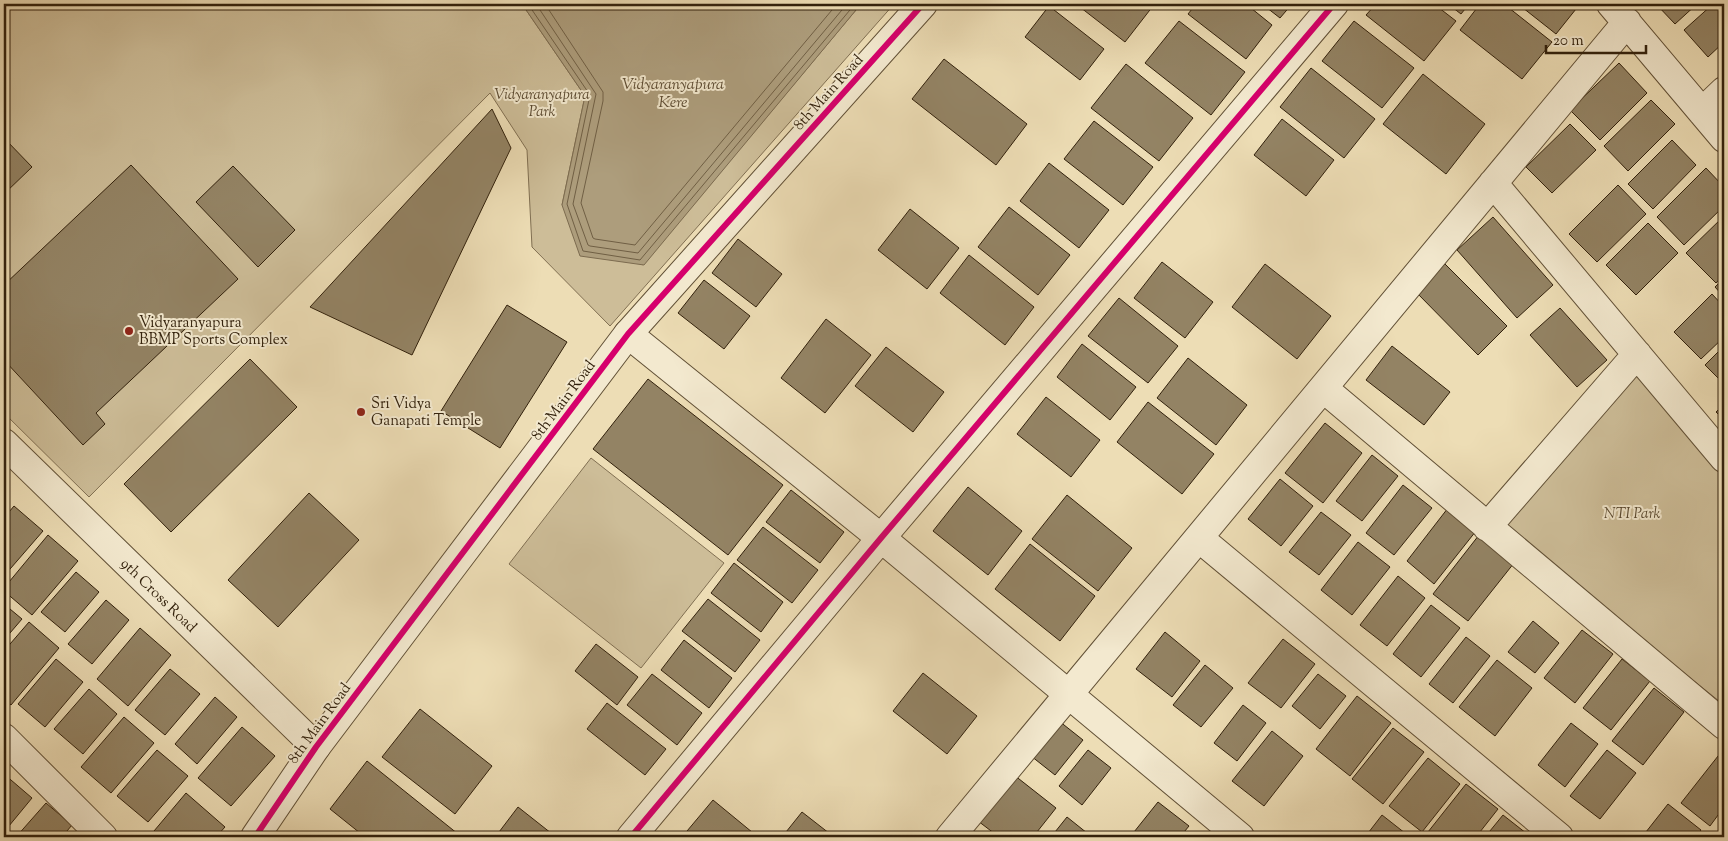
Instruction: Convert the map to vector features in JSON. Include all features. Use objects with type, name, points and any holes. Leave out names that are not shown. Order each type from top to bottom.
[{"type":"street","name":"8th Main Road","points":[[255,837],[316,747],[628,334],[923,4]]},
{"type":"street","points":[[631,837],[881,538],[1334,4]]},
{"type":"street","points":[[950,837],[1493,183],[1619,13],[1724,138]]},
{"type":"street","points":[[1702,112],[1724,90]]},
{"type":"street","points":[[1493,183],[1724,458]]},
{"type":"street","points":[[628,334],[881,538],[1240,837]]},
{"type":"street","points":[[1487,527],[1637,354]]},
{"type":"street","points":[[1323,388],[1724,725]]},
{"type":"street","name":"9th Cross Road","points":[[4,443],[316,747]]},
{"type":"street","points":[[1198,538],[1559,837]]},
{"type":"street","points":[[4,738],[103,837]]},
{"type":"green space","name":"Vidyaranyapura BBMP Sports Complex","points":[[4,4],[522,4],[585,96],[562,205],[643,265],[861,4],[894,4],[610,326],[532,247],[527,150],[490,93],[89,497],[4,413]]},
{"type":"green space","name":"NTI Park","points":[[1635,369],[1724,477],[1724,705],[1500,526]]},
{"type":"green space","points":[[591,458],[724,563],[641,668],[509,564]]},
{"type":"water","name":"Vidyaranyapura Kere","points":[[522,4],[861,4],[644,265],[580,256],[562,205],[585,96]]},
{"type":"building","points":[[1076,4],[1150,4],[1153,6],[1125,42]]},
{"type":"building","points":[[1196,4],[1246,4],[1272,25],[1246,59],[1188,14]]},
{"type":"building","points":[[1262,4],[1292,4],[1280,18]]},
{"type":"building","points":[[1376,4],[1434,4],[1456,21],[1424,61],[1366,15]]},
{"type":"building","points":[[1448,4],[1469,4],[1461,14]]},
{"type":"building","points":[[1480,4],[1504,4],[1552,42],[1522,79],[1460,30]]},
{"type":"building","points":[[1518,4],[1580,4],[1556,34]]},
{"type":"building","points":[[1656,4],[1697,4],[1675,24]]},
{"type":"building","points":[[1713,4],[1724,15],[1724,42],[1708,57],[1684,30]]},
{"type":"building","points":[[1049,6],[1104,49],[1080,80],[1025,37]]},
{"type":"building","points":[[1179,21],[1245,72],[1211,115],[1145,63]]},
{"type":"building","points":[[1354,21],[1414,68],[1382,108],[1322,61]]},
{"type":"building","points":[[944,59],[1027,124],[996,165],[912,99]]},
{"type":"building","points":[[1619,63],[1647,93],[1600,140],[1570,110]]},
{"type":"building","points":[[1126,64],[1193,118],[1159,161],[1091,108]]},
{"type":"building","points":[[1311,68],[1375,119],[1344,158],[1280,107]]},
{"type":"building","points":[[1423,74],[1485,124],[1446,174],[1383,124]]},
{"type":"building","points":[[1651,100],[1675,124],[1628,171],[1604,146]]},
{"type":"building","points":[[492,109],[511,148],[412,355],[310,307]]},
{"type":"building","points":[[1282,119],[1334,160],[1306,196],[1254,155]]},
{"type":"building","points":[[1094,121],[1153,167],[1123,205],[1064,159]]},
{"type":"building","points":[[1570,124],[1596,150],[1552,193],[1526,167]]},
{"type":"building","points":[[5,139],[32,167],[4,194],[4,141]]},
{"type":"building","points":[[1672,140],[1696,165],[1653,209],[1628,184]]},
{"type":"building","points":[[1049,163],[1109,210],[1079,248],[1020,201]]},
{"type":"building","points":[[131,165],[238,279],[96,413],[105,424],[83,445],[4,360],[4,285]]},
{"type":"building","points":[[233,166],[295,230],[258,267],[196,202]]},
{"type":"building","points":[[1706,168],[1724,187],[1724,206],[1684,245],[1657,217]]},
{"type":"building","points":[[1618,185],[1646,214],[1597,262],[1569,234]]},
{"type":"building","points":[[1009,207],[1070,255],[1038,295],[978,247]]},
{"type":"building","points":[[910,209],[959,248],[927,289],[878,250]]},
{"type":"building","points":[[1724,216],[1724,274],[1716,283],[1686,253]]},
{"type":"building","points":[[1493,217],[1553,285],[1517,318],[1457,250]]},
{"type":"building","points":[[1648,223],[1678,253],[1636,295],[1606,265]]},
{"type":"building","points":[[738,239],[782,274],[756,307],[712,273]]},
{"type":"building","points":[[969,255],[1034,307],[1005,345],[940,293]]},
{"type":"building","points":[[1162,262],[1213,302],[1185,338],[1134,298]]},
{"type":"building","points":[[1265,264],[1331,316],[1297,359],[1232,307]]},
{"type":"building","points":[[1445,264],[1507,326],[1478,355],[1416,292]]},
{"type":"building","points":[[1724,278],[1724,297],[1715,287]]},
{"type":"building","points":[[704,280],[750,316],[724,349],[678,313]]},
{"type":"building","points":[[1712,294],[1724,307],[1724,337],[1701,359],[1674,332]]},
{"type":"building","points":[[1119,298],[1178,346],[1148,383],[1088,336]]},
{"type":"building","points":[[507,305],[567,342],[500,448],[441,411]]},
{"type":"building","points":[[1560,308],[1607,360],[1577,387],[1530,335]]},
{"type":"building","points":[[826,319],[871,355],[825,413],[781,378]]},
{"type":"building","points":[[1082,344],[1136,387],[1110,420],[1057,377]]},
{"type":"building","points":[[1392,346],[1450,392],[1424,425],[1366,380]]},
{"type":"building","points":[[1724,346],[1724,384],[1705,365]]},
{"type":"building","points":[[886,347],[944,392],[913,432],[855,386]]},
{"type":"building","points":[[1188,358],[1247,405],[1216,445],[1157,398]]},
{"type":"building","points":[[250,359],[297,407],[171,532],[124,484]]},
{"type":"building","points":[[648,379],[783,485],[728,555],[593,449]]},
{"type":"building","points":[[1046,397],[1100,440],[1071,477],[1017,434]]},
{"type":"building","points":[[1148,402],[1214,454],[1182,494],[1117,442]]},
{"type":"building","points":[[1724,404],[1724,420],[1716,412]]},
{"type":"building","points":[[1325,423],[1362,453],[1323,503],[1285,473]]},
{"type":"building","points":[[1372,455],[1398,476],[1362,521],[1336,501]]},
{"type":"building","points":[[1280,479],[1313,506],[1281,546],[1248,519]]},
{"type":"building","points":[[1403,485],[1432,508],[1394,555],[1366,533]]},
{"type":"building","points":[[968,487],[1022,531],[988,575],[933,531]]},
{"type":"building","points":[[791,490],[844,532],[820,563],[766,522]]},
{"type":"building","points":[[309,493],[359,540],[278,627],[228,580]]},
{"type":"building","points":[[1067,495],[1132,548],[1098,591],[1032,539]]},
{"type":"building","points":[[14,506],[43,531],[4,576],[4,518]]},
{"type":"building","points":[[1448,508],[1476,531],[1434,584],[1407,561]]},
{"type":"building","points":[[1321,512],[1351,535],[1319,575],[1289,552]]},
{"type":"building","points":[[763,527],[818,570],[792,603],[737,560]]},
{"type":"building","points":[[48,535],[78,561],[32,615],[4,591],[4,588]]},
{"type":"building","points":[[1479,535],[1514,563],[1468,621],[1433,594]]},
{"type":"building","points":[[1358,542],[1390,567],[1352,615],[1321,590]]},
{"type":"building","points":[[1030,544],[1095,596],[1060,641],[995,589]]},
{"type":"building","points":[[734,563],[783,602],[761,632],[711,593]]},
{"type":"building","points":[[76,572],[99,592],[65,632],[41,612]]},
{"type":"building","points":[[1398,576],[1425,598],[1387,646],[1360,625]]},
{"type":"building","points":[[708,599],[760,640],[735,672],[682,631]]},
{"type":"building","points":[[106,600],[129,620],[92,664],[68,644]]},
{"type":"building","points":[[4,604],[22,619],[4,640]]},
{"type":"building","points":[[1431,605],[1460,628],[1421,677],[1393,654]]},
{"type":"building","points":[[1533,621],[1559,643],[1535,673],[1508,652]]},
{"type":"building","points":[[29,622],[59,648],[11,705],[4,699],[4,651]]},
{"type":"building","points":[[140,628],[171,655],[128,706],[97,679]]},
{"type":"building","points":[[1582,630],[1613,654],[1575,703],[1544,678]]},
{"type":"building","points":[[1165,632],[1200,661],[1172,697],[1136,669]]},
{"type":"building","points":[[1466,637],[1490,656],[1453,703],[1429,684]]},
{"type":"building","points":[[1283,639],[1315,664],[1281,708],[1248,683]]},
{"type":"building","points":[[684,640],[732,678],[709,708],[661,670]]},
{"type":"building","points":[[596,644],[638,677],[617,705],[575,671]]},
{"type":"building","points":[[56,659],[83,682],[45,727],[18,704]]},
{"type":"building","points":[[1622,659],[1650,681],[1611,730],[1583,708]]},
{"type":"building","points":[[1497,660],[1532,688],[1495,736],[1459,707]]},
{"type":"building","points":[[1205,665],[1233,688],[1201,727],[1173,705]]},
{"type":"building","points":[[170,669],[200,694],[165,735],[135,710]]},
{"type":"building","points":[[923,673],[977,716],[947,754],[893,711]]},
{"type":"building","points":[[652,674],[702,713],[677,745],[627,705]]},
{"type":"building","points":[[1318,674],[1346,696],[1320,729],[1292,706]]},
{"type":"building","points":[[1654,688],[1684,712],[1643,765],[1612,741]]},
{"type":"building","points":[[89,689],[117,714],[83,754],[54,729]]},
{"type":"building","points":[[1357,696],[1391,723],[1350,776],[1316,749]]},
{"type":"building","points":[[215,697],[237,717],[197,764],[175,744]]},
{"type":"building","points":[[607,703],[666,749],[645,775],[587,729]]},
{"type":"building","points":[[1243,705],[1266,723],[1237,761],[1214,743]]},
{"type":"building","points":[[420,709],[492,766],[455,814],[382,757]]},
{"type":"building","points":[[124,717],[154,743],[111,793],[81,767]]},
{"type":"building","points":[[1059,721],[1083,740],[1055,775],[1031,756]]},
{"type":"building","points":[[1571,723],[1598,744],[1565,787],[1538,765]]},
{"type":"building","points":[[242,727],[275,756],[231,806],[198,778]]},
{"type":"building","points":[[1393,728],[1424,752],[1383,804],[1352,779]]},
{"type":"building","points":[[1272,731],[1303,756],[1264,806],[1232,781]]},
{"type":"building","points":[[157,750],[188,776],[148,822],[117,796]]},
{"type":"building","points":[[1088,750],[1111,768],[1082,805],[1059,786]]},
{"type":"building","points":[[1607,750],[1636,773],[1600,819],[1570,796]]},
{"type":"building","points":[[1722,751],[1724,753],[1724,807],[1710,826],[1681,803]]},
{"type":"building","points":[[1428,758],[1460,784],[1422,832],[1389,806]]},
{"type":"building","points":[[367,761],[458,834],[456,837],[365,837],[330,809]]},
{"type":"building","points":[[4,774],[32,798],[4,832]]},
{"type":"building","points":[[1014,775],[1056,808],[1033,837],[999,837],[978,821]]},
{"type":"building","points":[[1466,784],[1498,809],[1476,837],[1424,837]]},
{"type":"building","points":[[186,793],[225,827],[216,837],[161,837],[154,831]]},
{"type":"building","points":[[713,800],[758,837],[682,837]]},
{"type":"building","points":[[1158,802],[1189,826],[1180,837],[1130,837]]},
{"type":"building","points":[[46,803],[72,825],[62,837],[16,837]]},
{"type":"building","points":[[1668,804],[1701,830],[1695,837],[1642,837]]},
{"type":"building","points":[[518,807],[556,837],[496,836]]},
{"type":"building","points":[[802,812],[834,837],[782,837]]},
{"type":"building","points":[[1382,815],[1410,837],[1365,837]]},
{"type":"building","points":[[1503,815],[1531,837],[1485,837]]},
{"type":"building","points":[[1067,817],[1092,837],[1051,837]]},
{"type":"cycle path","points":[[255,837],[316,747],[628,334],[923,4]]},
{"type":"cycle path","points":[[631,837],[881,538],[1334,4]]},
{"type":"place","name":"Vidyaranyapura BBMP Sports Complex","points":[[129,331]]},
{"type":"place","name":"Sri Vidya Ganapati Temple","points":[[361,412]]},
{"type":"park label","name":"Vidyaranyapura Park","points":[[542,102]]}]
